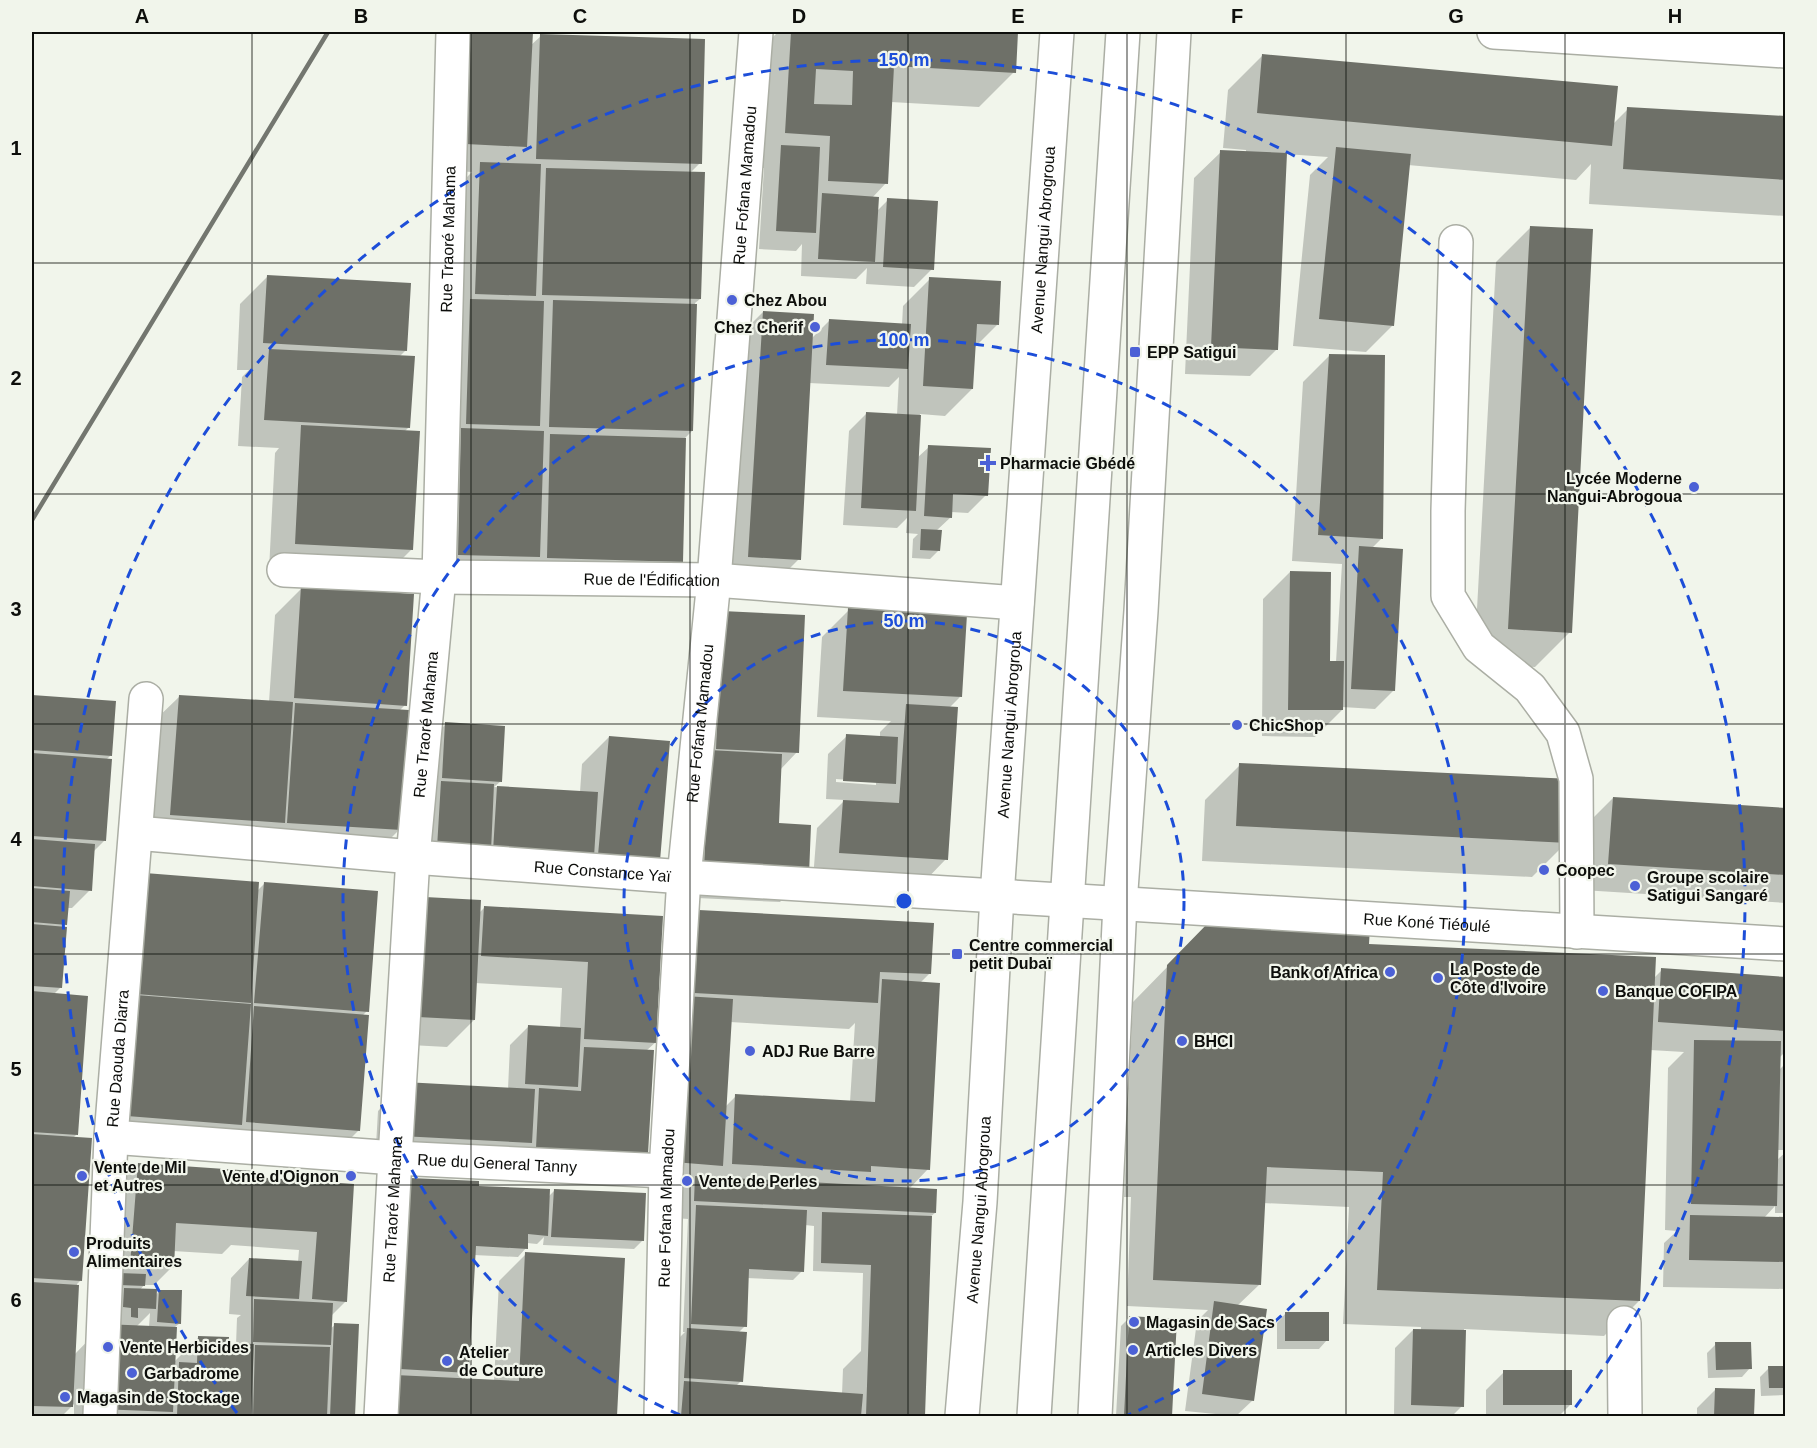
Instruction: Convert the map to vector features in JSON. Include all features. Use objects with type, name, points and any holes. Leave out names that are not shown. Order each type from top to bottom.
[{"type":"street","name":"Rue Traoré Mahama","points":[[381,1416],[413,857],[439,577],[453,32]]},
{"type":"street","name":"Rue Fofana Mamadou","points":[[661,1416],[666,1171],[684,877],[714,580],[756,32]]},
{"type":"street","name":"Avenue Nangui Abrogroua","points":[[962,1416],[980,1202],[997,897],[1056,32]]},
{"type":"street","points":[[1034,1416],[1123,32]]},
{"type":"street","points":[[1095,1416],[1120,904],[1142,588],[1174,32]]},
{"type":"street","points":[[1496,32],[1688,38],[1785,51]]},
{"type":"street","points":[[1456,242],[1448,511],[1448,596],[1479,647],[1530,688],[1563,733],[1576,779],[1577,932]]},
{"type":"street","name":"Rue de l'Édification","points":[[284,570],[439,577],[714,580],[1017,603]]},
{"type":"street","name":"Rue Daouda Diarra","points":[[100,1416],[111,1137],[146,699]]},
{"type":"street","name":"Rue Constance Yaï","points":[[136,833],[684,877],[1068,901]]},
{"type":"street","name":"Rue Koné Tiéoulé","points":[[1068,901],[1785,945]]},
{"type":"street","name":"Rue du General Tanny","points":[[111,1137],[395,1158],[666,1171]]},
{"type":"street","points":[[1624,1323],[1625,1416]]},
{"type":"building","points":[[471,32],[533,32],[527,147],[466,144]]},
{"type":"building","points":[[791,32],[1018,32],[1016,73],[894,66],[888,184],[828,181],[830,136],[785,133]],"holes":[[[816,69],[853,71],[852,105],[814,104]]]},
{"type":"building","points":[[540,34],[705,39],[702,164],[536,159]]},
{"type":"building","points":[[1262,54],[1618,86],[1612,146],[1257,113]]},
{"type":"building","points":[[1627,107],[1786,116],[1786,180],[1623,169]]},
{"type":"building","points":[[781,145],[820,147],[816,233],[776,231]]},
{"type":"building","points":[[1336,147],[1411,154],[1394,326],[1319,319]]},
{"type":"building","points":[[1220,150],[1287,153],[1278,350],[1211,347]]},
{"type":"building","points":[[480,162],[541,164],[536,296],[475,294]]},
{"type":"building","points":[[546,168],[705,172],[701,299],[542,295]]},
{"type":"building","points":[[822,193],[879,197],[875,262],[818,259]]},
{"type":"building","points":[[887,198],[938,201],[934,270],[883,267]]},
{"type":"building","points":[[1530,226],[1593,229],[1572,633],[1508,629]]},
{"type":"building","points":[[267,275],[411,283],[407,351],[263,343]]},
{"type":"building","points":[[929,277],[1001,281],[999,325],[977,324],[973,389],[923,386]]},
{"type":"building","points":[[470,299],[544,301],[540,426],[466,424]]},
{"type":"building","points":[[553,300],[697,304],[693,431],[549,427]]},
{"type":"building","points":[[763,311],[814,314],[801,560],[748,557]]},
{"type":"building","points":[[829,319],[911,324],[908,369],[826,365]]},
{"type":"building","points":[[269,349],[415,356],[410,428],[264,420]]},
{"type":"building","points":[[1329,354],[1385,355],[1383,539],[1318,535]]},
{"type":"building","points":[[866,412],[921,415],[916,511],[861,508]]},
{"type":"building","points":[[301,425],[420,431],[413,550],[295,544]]},
{"type":"building","points":[[461,428],[544,431],[540,557],[458,555]]},
{"type":"building","points":[[550,434],[686,438],[683,562],[547,558]]},
{"type":"building","points":[[928,445],[991,448],[988,496],[953,494],[952,518],[924,516]]},
{"type":"building","points":[[921,529],[942,530],[940,551],[920,550]]},
{"type":"building","points":[[1359,546],[1403,549],[1395,691],[1351,689]]},
{"type":"building","points":[[1290,571],[1331,572],[1330,661],[1344,661],[1343,710],[1288,710]]},
{"type":"building","points":[[301,586],[414,594],[407,706],[294,698]]},
{"type":"building","points":[[848,608],[967,614],[962,697],[843,691]]},
{"type":"building","points":[[722,611],[805,615],[799,753],[716,749]]},
{"type":"building","points":[[32,695],[116,701],[112,756],[32,750]]},
{"type":"building","points":[[179,695],[293,702],[285,823],[170,815]]},
{"type":"building","points":[[295,703],[409,710],[402,830],[287,823]]},
{"type":"building","points":[[906,704],[958,707],[948,860],[839,853],[843,800],[899,803]]},
{"type":"building","points":[[445,722],[505,726],[502,782],[442,778]]},
{"type":"building","points":[[846,734],[898,737],[896,784],[843,781]]},
{"type":"building","points":[[609,736],[670,741],[660,861],[598,855]]},
{"type":"building","points":[[709,750],[782,754],[779,823],[811,825],[809,875],[704,870]]},
{"type":"building","points":[[32,753],[112,759],[106,841],[32,836]]},
{"type":"building","points":[[1239,763],[1572,779],[1568,843],[1236,826]]},
{"type":"building","points":[[441,781],[494,784],[491,851],[437,848]]},
{"type":"building","points":[[497,786],[598,792],[594,857],[493,851]]},
{"type":"building","points":[[1613,797],[1786,808],[1786,875],[1608,864]]},
{"type":"building","points":[[32,839],[95,844],[92,891],[32,886]]},
{"type":"building","points":[[145,873],[259,882],[251,1003],[136,994]]},
{"type":"building","points":[[264,882],[378,891],[369,1012],[254,1003]]},
{"type":"building","points":[[32,888],[70,891],[67,925],[32,922]]},
{"type":"building","points":[[425,897],[481,900],[475,1020],[418,1017]]},
{"type":"building","points":[[484,906],[663,916],[656,1043],[584,1039],[588,962],[481,956]]},
{"type":"building","points":[[699,910],[934,923],[931,974],[880,972],[878,1003],[694,993]]},
{"type":"building","points":[[1211,920],[1370,927],[1369,944],[1656,957],[1640,1301],[1377,1290],[1383,1172],[1267,1167],[1261,1285],[1153,1280],[1167,965]]},
{"type":"building","points":[[32,924],[67,927],[62,988],[32,986]]},
{"type":"building","points":[[1661,968],[1786,977],[1786,1031],[1658,1022]]},
{"type":"building","points":[[882,979],[940,983],[930,1170],[871,1166],[871,1172],[732,1164],[735,1094],[875,1102]]},
{"type":"building","points":[[32,991],[88,996],[78,1135],[32,1132]]},
{"type":"building","points":[[136,995],[251,1004],[242,1125],[127,1116]]},
{"type":"building","points":[[684,996],[733,999],[723,1166],[674,1162]]},
{"type":"building","points":[[254,1006],[369,1015],[360,1131],[246,1122]]},
{"type":"building","points":[[528,1025],[581,1028],[578,1087],[525,1084]]},
{"type":"building","points":[[1694,1040],[1781,1041],[1777,1206],[1691,1204]]},
{"type":"building","points":[[584,1047],[654,1050],[648,1154],[536,1148],[539,1088],[581,1091]]},
{"type":"building","points":[[404,1082],[535,1089],[532,1143],[401,1136]]},
{"type":"building","points":[[32,1134],[92,1138],[82,1281],[32,1278]]},
{"type":"building","points":[[138,1163],[254,1171],[253,1177],[354,1184],[347,1302],[312,1299],[317,1232],[176,1223],[174,1268],[130,1265]]},
{"type":"building","points":[[695,1176],[937,1189],[936,1213],[694,1201]]},
{"type":"building","points":[[410,1178],[479,1181],[479,1186],[550,1189],[548,1236],[528,1234],[528,1249],[476,1246],[469,1373],[400,1369]]},
{"type":"building","points":[[554,1189],[646,1193],[644,1241],[551,1237]]},
{"type":"building","points":[[696,1205],[807,1210],[804,1272],[749,1269],[747,1327],[691,1324]]},
{"type":"building","points":[[822,1212],[932,1216],[925,1416],[866,1416],[871,1265],[821,1263]]},
{"type":"building","points":[[1690,1215],[1786,1217],[1786,1262],[1689,1260]]},
{"type":"building","points":[[525,1252],[625,1258],[617,1416],[393,1416],[395,1375],[519,1381]]},
{"type":"building","points":[[249,1258],[302,1261],[299,1299],[246,1296]]},
{"type":"building","points":[[119,1273],[146,1274],[145,1286],[119,1285]]},
{"type":"building","points":[[32,1282],[79,1285],[73,1407],[32,1406]]},
{"type":"building","points":[[124,1288],[157,1289],[156,1309],[138,1308],[138,1318],[131,1317],[131,1308],[123,1307]]},
{"type":"building","points":[[159,1290],[182,1290],[181,1324],[157,1322]]},
{"type":"building","points":[[254,1299],[333,1303],[331,1345],[253,1342]]},
{"type":"building","points":[[1214,1301],[1267,1309],[1254,1401],[1202,1394]]},
{"type":"building","points":[[1285,1312],[1329,1312],[1329,1341],[1285,1341]]},
{"type":"building","points":[[1129,1316],[1177,1319],[1172,1416],[1124,1416]]},
{"type":"building","points":[[334,1323],[359,1324],[355,1416],[330,1416]]},
{"type":"building","points":[[103,1324],[177,1327],[173,1412],[99,1409]]},
{"type":"building","points":[[687,1328],[747,1332],[743,1382],[684,1378]]},
{"type":"building","points":[[1413,1329],[1466,1330],[1464,1407],[1411,1405]]},
{"type":"building","points":[[198,1336],[229,1337],[229,1343],[254,1344],[251,1416],[177,1416],[179,1362],[197,1363]]},
{"type":"building","points":[[1715,1342],[1751,1342],[1752,1369],[1716,1370]]},
{"type":"building","points":[[255,1345],[330,1347],[327,1416],[253,1416]]},
{"type":"building","points":[[1768,1366],[1786,1366],[1786,1388],[1769,1388]]},
{"type":"building","points":[[1503,1370],[1572,1370],[1572,1405],[1503,1405]]},
{"type":"building","points":[[684,1381],[863,1394],[861,1416],[681,1416]]},
{"type":"building","points":[[1715,1388],[1755,1389],[1754,1416],[1714,1416]]},
{"type":"railway","points":[[32,520],[328,32]]},
{"type":"place","name":"Chez Abou","points":[[732,300]]},
{"type":"place","name":"Chez Cherif","points":[[815,327]]},
{"type":"place","name":"EPP Satigui","points":[[1135,352]]},
{"type":"place","name":"Pharmacie Gbédé","points":[[988,463]]},
{"type":"place","name":"Lycée Moderne Nangui-Abrogoua","points":[[1694,487]]},
{"type":"place","name":"ChicShop","points":[[1237,725]]},
{"type":"place","name":"Coopec","points":[[1544,870]]},
{"type":"place","name":"Groupe scolaire Satigui Sangaré","points":[[1635,886]]},
{"type":"place","name":"Centre commercial petit Dubaï","points":[[957,954]]},
{"type":"place","name":"Bank of Africa","points":[[1390,972]]},
{"type":"place","name":"La Poste de Côte d'Ivoire","points":[[1438,978]]},
{"type":"place","name":"Banque COFIPA","points":[[1603,991]]},
{"type":"place","name":"BHCI","points":[[1182,1041]]},
{"type":"place","name":"ADJ Rue Barre","points":[[750,1051]]},
{"type":"place","name":"Vente de Mil et Autres","points":[[82,1176]]},
{"type":"place","name":"Vente d'Oignon","points":[[351,1176]]},
{"type":"place","name":"Vente de Perles","points":[[687,1181]]},
{"type":"place","name":"Produits Alimentaires","points":[[74,1252]]},
{"type":"place","name":"Magasin de Sacs","points":[[1134,1322]]},
{"type":"place","name":"Vente Herbicides","points":[[108,1347]]},
{"type":"place","name":"Articles Divers","points":[[1133,1350]]},
{"type":"place","name":"Atelier de Couture","points":[[447,1361]]},
{"type":"place","name":"Garbadrome","points":[[132,1373]]},
{"type":"place","name":"Magasin de Stockage","points":[[65,1397]]}]
